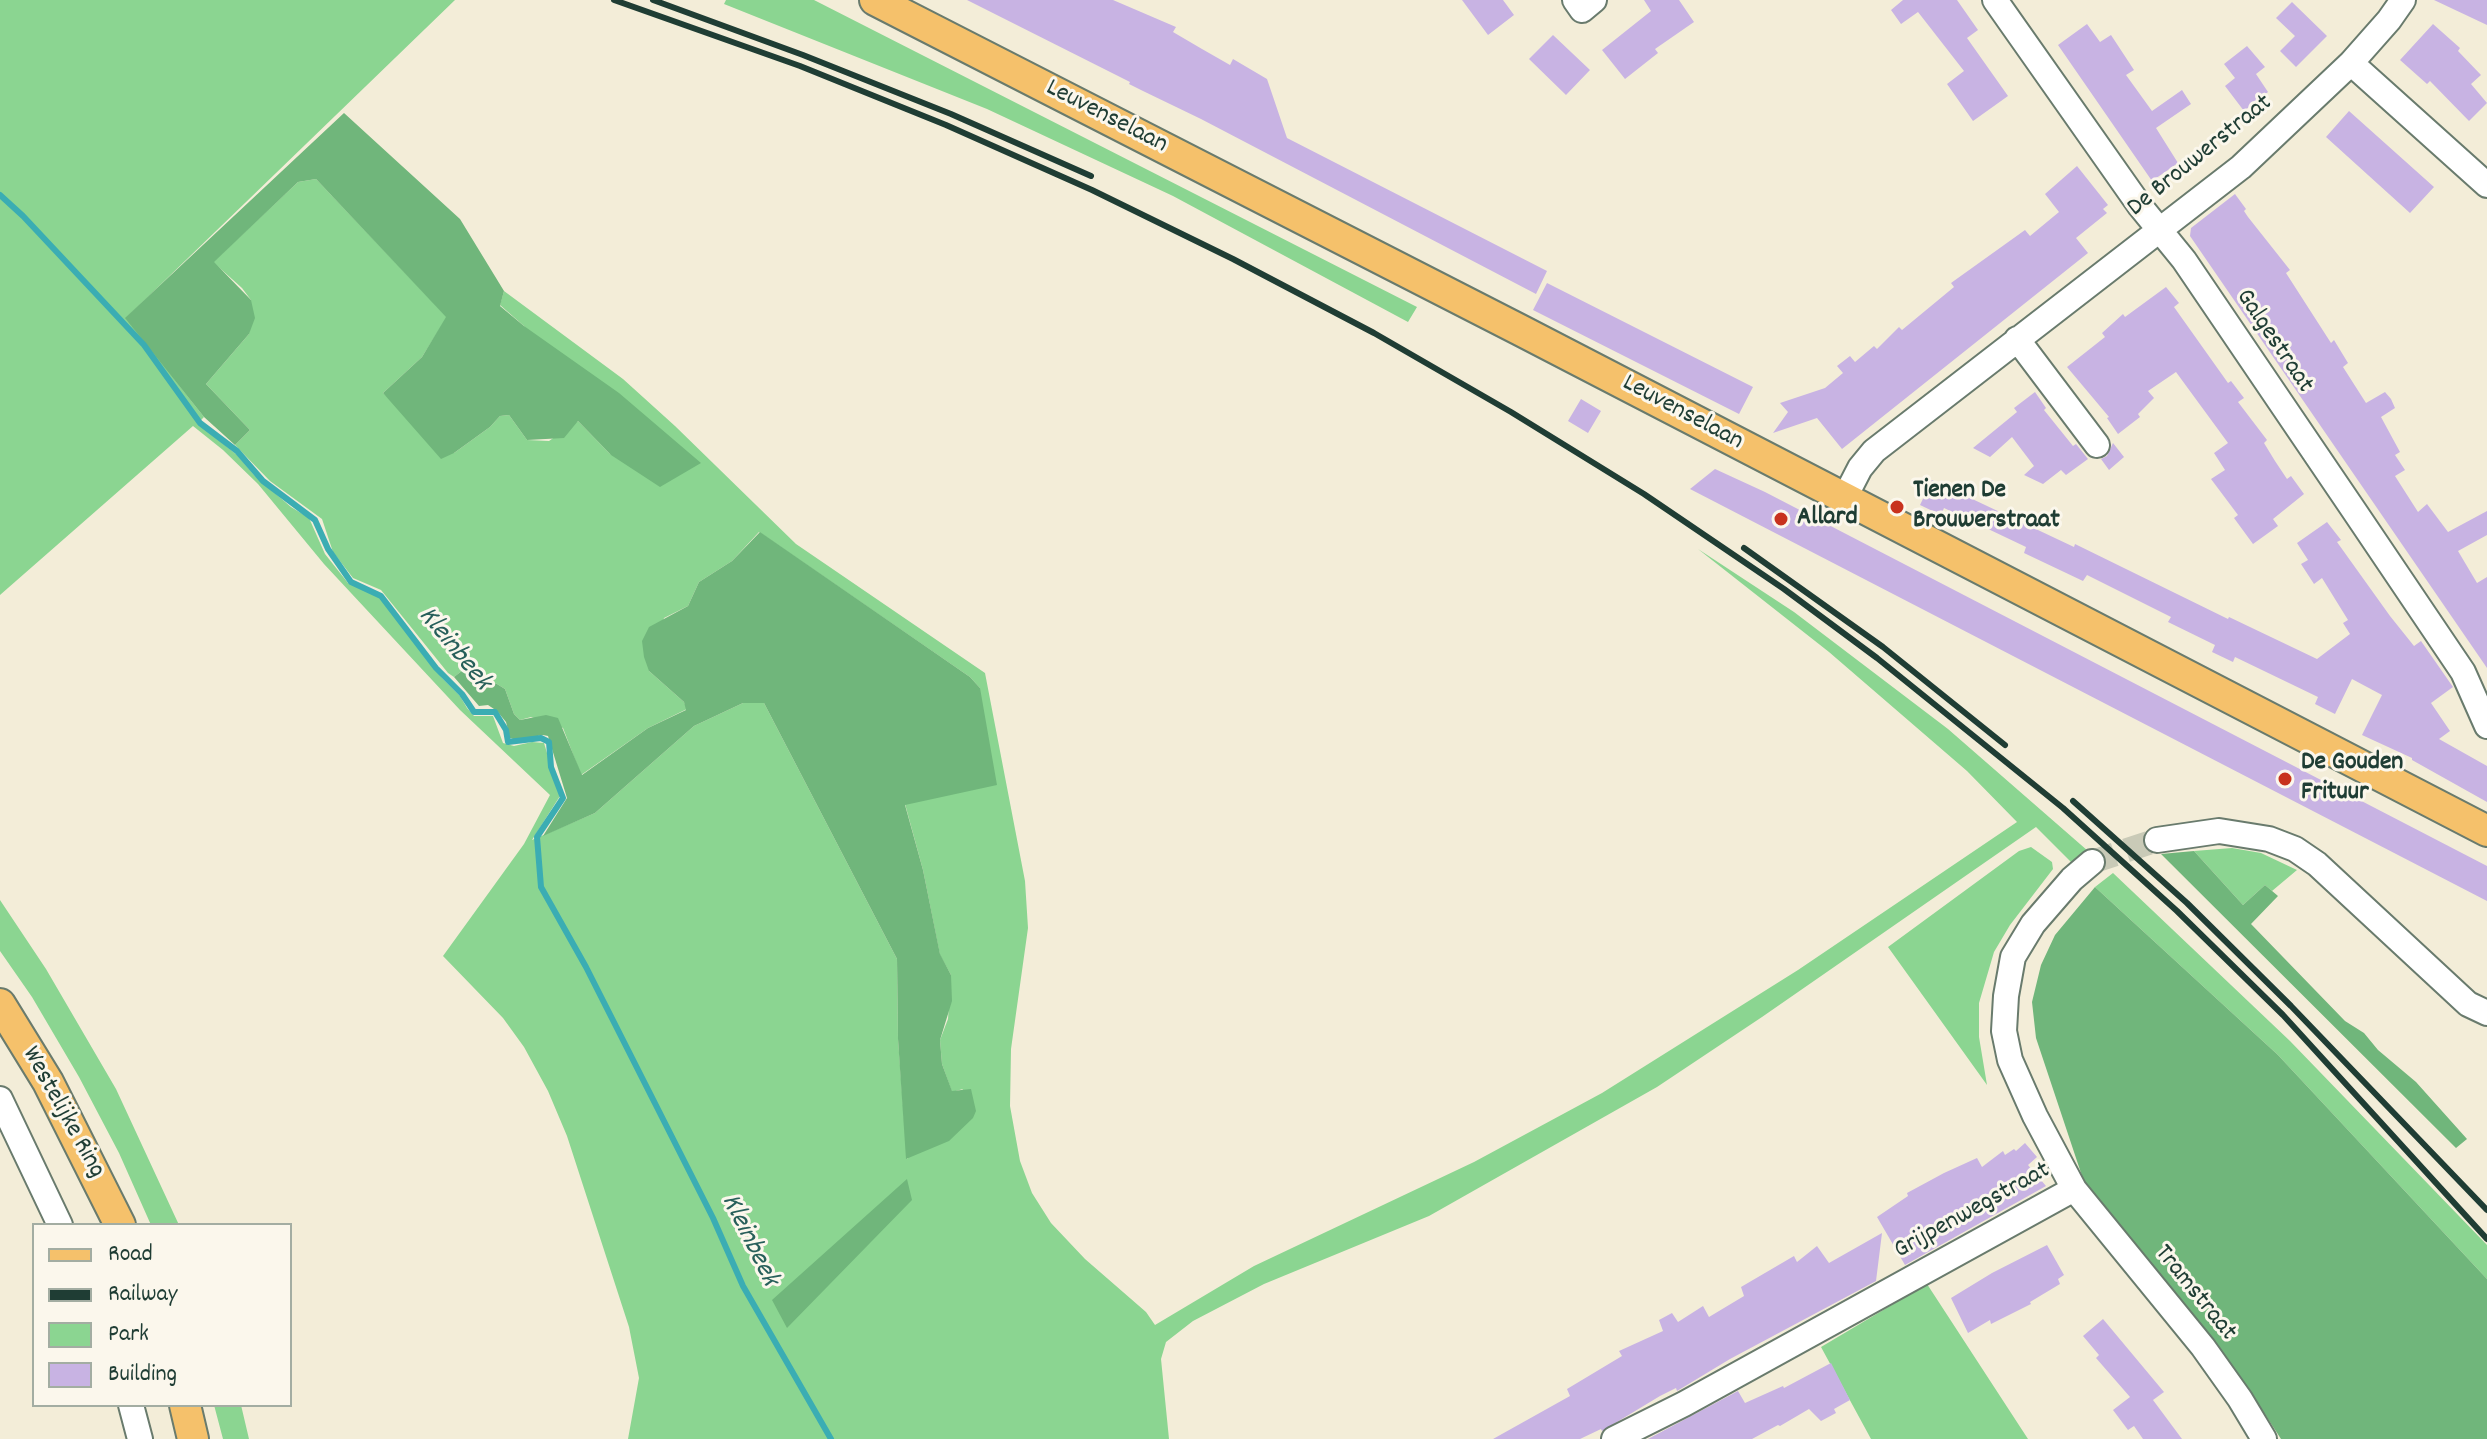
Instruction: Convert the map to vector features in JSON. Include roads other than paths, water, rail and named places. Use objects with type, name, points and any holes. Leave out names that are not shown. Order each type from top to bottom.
[{"type":"main road","name":"Leuvenselaan","points":[[875,0],[2487,831]]},
{"type":"main road","name":"Westelijke Ring","points":[[0,1004],[48,1082],[119,1223]]},
{"type":"main road","points":[[185,1407],[193,1439]]},
{"type":"street","points":[[1575,0],[1582,10],[1594,0]]},
{"type":"street","name":"Galgestraat","points":[[1995,0],[2158,229],[2184,260],[2463,672],[2487,726]]},
{"type":"street","name":"De Brouwerstraat","points":[[1844,499],[1860,468],[1874,451],[2241,167],[2351,63],[2403,0]]},
{"type":"street","points":[[2351,63],[2487,185]]},
{"type":"street","points":[[2017,339],[2097,445]]},
{"type":"street","points":[[2157,840],[2219,831],[2269,839],[2295,849],[2317,864],[2468,1004],[2487,1013]]},
{"type":"street","name":"Grijpenwegstraat","points":[[1614,1439],[1684,1404],[2074,1189],[2042,1130],[2010,1060],[2004,1031],[2013,957],[2033,924],[2072,879],[2092,862]]},
{"type":"street","points":[[0,1099],[59,1223]]},
{"type":"street","name":"Tramstraat","points":[[2074,1189],[2203,1347],[2264,1439]]},
{"type":"street","points":[[132,1407],[140,1439]]},
{"type":"waterway","name":"Kleinbeek","points":[[0,195],[144,345],[200,423],[237,451],[263,481],[315,520],[328,549],[351,582],[381,596],[474,712],[495,712],[506,730],[508,742],[541,738],[549,742],[551,767],[563,798],[537,837],[541,887],[586,967],[713,1218],[743,1286],[831,1439]]},
{"type":"tunnel","points":[[2092,862],[2157,840]]},
{"type":"railway","points":[[614,0],[800,66],[946,125],[1092,190],[1374,333],[1644,494],[1784,589],[1877,658],[2063,808],[2177,911],[2283,1015],[2487,1239]]},
{"type":"railway","points":[[653,0],[951,114],[1091,176]]},
{"type":"railway","points":[[1744,548],[1883,647],[2005,745]]},
{"type":"railway","points":[[2073,801],[2187,903],[2487,1210]]},
{"type":"place","name":"Tienen De Brouwerstraat","points":[[1897,507]]},
{"type":"place","name":"Allard","points":[[1781,519]]},
{"type":"place","name":"De Gouden Frituur","points":[[2285,779]]}]
